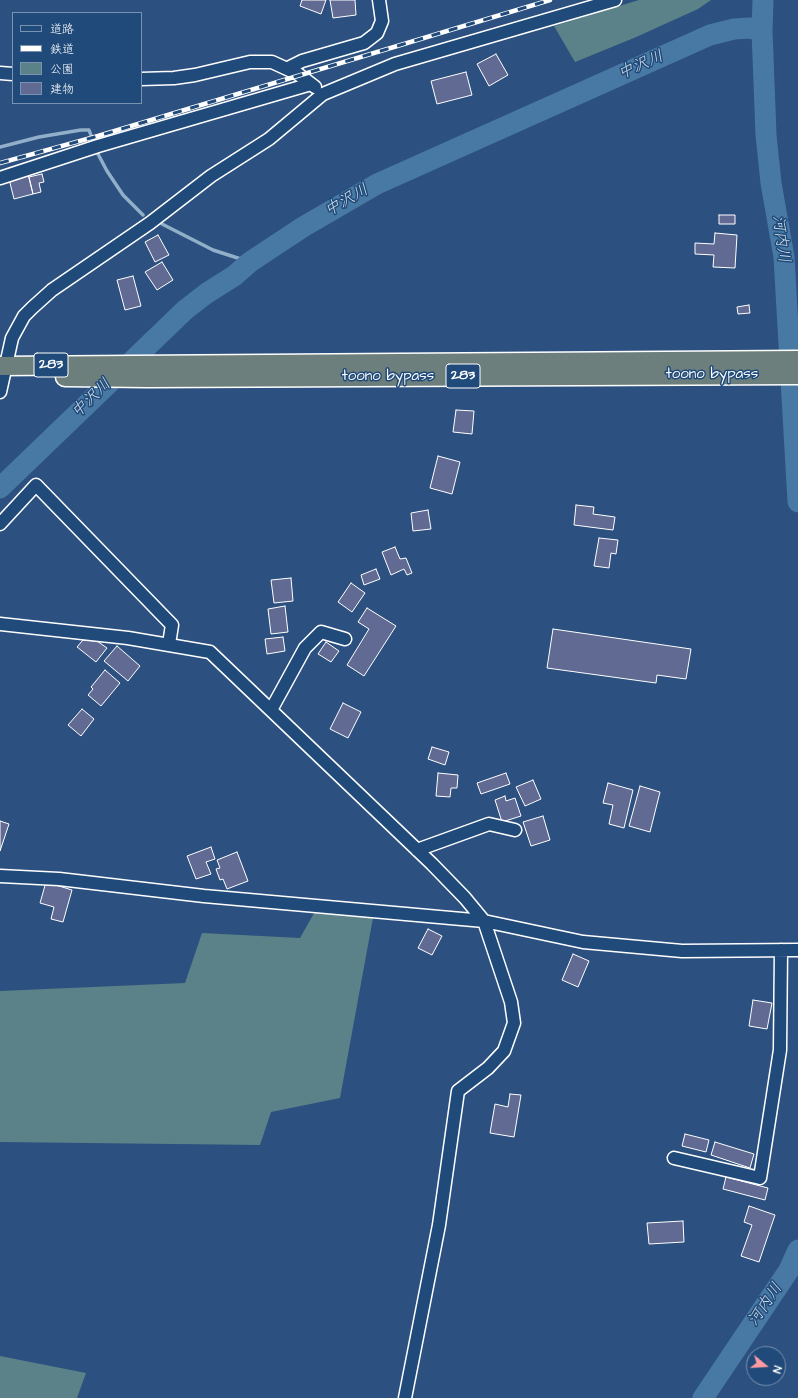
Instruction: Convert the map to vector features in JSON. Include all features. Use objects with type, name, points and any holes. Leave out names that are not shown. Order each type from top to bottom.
[{"type":"highway","name":"toono bypass","points":[[778,368],[798,360]]},
{"type":"highway","name":"toono bypass","points":[[2,375],[90,371],[163,364],[778,368],[798,375]]},
{"type":"highway","name":"toono bypass","points":[[90,371],[148,378],[649,368]]},
{"type":"street","points":[[288,68],[302,60],[364,43],[377,32],[382,21],[379,0]]},
{"type":"street","points":[[2,375],[12,338],[24,316],[52,290],[150,223],[211,176],[268,139],[323,94],[395,64],[615,0]]},
{"type":"street","points":[[142,79],[181,77],[250,62],[272,62],[288,68],[298,74],[323,94]]},
{"type":"street","points":[[0,73],[12,74]]},
{"type":"street","points":[[0,178],[94,147],[311,84]]},
{"type":"street","points":[[0,524],[36,485],[172,625],[169,644]]},
{"type":"street","points":[[0,624],[128,638],[210,652],[417,850],[465,898],[484,921],[511,1002],[514,1022],[504,1051],[488,1068],[458,1091],[439,1225],[405,1398]]},
{"type":"street","points":[[271,710],[305,648],[321,632],[345,639]]},
{"type":"street","points":[[417,850],[489,824],[515,830]]},
{"type":"street","points":[[0,876],[59,879],[204,896],[484,921],[583,942],[682,951],[798,950]]},
{"type":"street","points":[[674,1158],[760,1178],[780,1050],[781,950]]},
{"type":"green space","points":[[639,0],[711,0],[698,9],[634,38],[575,62],[554,26]]},
{"type":"green space","points":[[322,899],[375,907],[340,1098],[271,1112],[260,1145],[0,1142],[0,991],[185,983],[202,933],[300,938]]},
{"type":"green space","points":[[0,1356],[86,1373],[77,1398],[0,1398]]},
{"type":"building","points":[[302,0],[326,0],[321,14],[300,6]]},
{"type":"building","points":[[330,0],[355,0],[356,15],[333,18]]},
{"type":"building","points":[[496,54],[508,75],[489,86],[477,64]]},
{"type":"building","points":[[466,72],[472,95],[437,104],[431,81]]},
{"type":"building","points":[[28,174],[33,194],[14,199],[9,179]]},
{"type":"building","points":[[42,174],[44,182],[39,183],[41,192],[33,194],[29,177]]},
{"type":"building","points":[[719,215],[735,215],[735,224],[719,224]]},
{"type":"building","points":[[715,233],[737,235],[735,268],[713,267],[714,255],[695,254],[695,243],[714,244]]},
{"type":"building","points":[[158,235],[169,255],[155,262],[145,242]]},
{"type":"building","points":[[162,262],[173,280],[157,290],[145,272]]},
{"type":"building","points":[[133,276],[141,306],[125,310],[117,280]]},
{"type":"building","points":[[749,305],[750,313],[738,314],[737,307]]},
{"type":"building","points":[[456,410],[474,411],[472,434],[453,432]]},
{"type":"building","points":[[438,456],[460,462],[452,494],[430,488]]},
{"type":"building","points":[[576,505],[594,507],[593,514],[615,517],[613,530],[574,525]]},
{"type":"building","points":[[428,510],[431,529],[413,531],[411,513]]},
{"type":"building","points":[[599,538],[618,540],[616,554],[611,553],[609,568],[594,566]]},
{"type":"building","points":[[395,547],[400,559],[406,558],[412,573],[407,575],[404,569],[391,575],[382,552]]},
{"type":"building","points":[[376,569],[380,579],[364,585],[361,575]]},
{"type":"building","points":[[291,578],[293,601],[274,603],[271,580]]},
{"type":"building","points":[[351,583],[365,593],[352,612],[338,602]]},
{"type":"building","points":[[285,606],[288,632],[271,634],[268,609]]},
{"type":"building","points":[[367,608],[396,626],[364,676],[347,665],[369,629],[358,622]]},
{"type":"building","points":[[553,629],[691,649],[686,679],[657,675],[656,683],[547,668]]},
{"type":"building","points":[[283,637],[285,651],[267,654],[265,639]]},
{"type":"building","points":[[83,640],[97,641],[107,648],[96,662],[77,647]]},
{"type":"building","points":[[326,642],[339,651],[331,662],[318,654]]},
{"type":"building","points":[[117,646],[140,666],[128,681],[104,661]]},
{"type":"building","points":[[105,670],[120,683],[101,706],[88,695],[93,689],[91,687]]},
{"type":"building","points":[[343,703],[361,712],[348,738],[330,729]]},
{"type":"building","points":[[82,709],[94,719],[81,736],[68,725]]},
{"type":"building","points":[[432,747],[449,752],[445,765],[428,759]]},
{"type":"building","points":[[438,773],[458,775],[457,788],[451,788],[450,797],[436,796]]},
{"type":"building","points":[[506,773],[510,784],[481,794],[477,783]]},
{"type":"building","points":[[533,780],[541,799],[525,806],[516,787]]},
{"type":"building","points":[[608,783],[633,790],[624,828],[609,824],[613,805],[603,803]]},
{"type":"building","points":[[640,786],[660,792],[650,832],[629,826]]},
{"type":"building","points":[[505,796],[506,801],[515,798],[521,816],[502,822],[495,800]]},
{"type":"building","points":[[543,816],[550,840],[531,846],[523,822]]},
{"type":"building","points":[[0,821],[9,824],[0,851]]},
{"type":"building","points":[[211,847],[215,859],[206,862],[211,874],[196,879],[187,856]]},
{"type":"building","points":[[237,852],[248,881],[227,889],[223,879],[220,880],[216,869],[220,868],[217,860]]},
{"type":"building","points":[[46,882],[72,890],[63,922],[51,919],[54,907],[40,903]]},
{"type":"building","points":[[428,929],[442,936],[432,955],[418,948]]},
{"type":"building","points":[[573,954],[589,961],[578,987],[562,980]]},
{"type":"building","points":[[753,1000],[772,1003],[767,1029],[749,1026]]},
{"type":"building","points":[[510,1094],[521,1095],[514,1137],[490,1133],[495,1104],[508,1107]]},
{"type":"building","points":[[685,1134],[709,1140],[706,1152],[682,1146]]},
{"type":"building","points":[[715,1142],[754,1154],[750,1168],[711,1155]]},
{"type":"building","points":[[726,1177],[768,1188],[765,1200],[723,1189]]},
{"type":"building","points":[[749,1206],[775,1215],[759,1262],[741,1256],[752,1225],[744,1222]]},
{"type":"building","points":[[683,1221],[684,1242],[649,1244],[647,1223]]},
{"type":"waterway","name":"河内川","points":[[763,0],[762,31],[766,135],[771,183],[784,257],[798,502]]},
{"type":"waterway","name":"中沢川","points":[[0,488],[185,310],[207,293],[234,276],[250,262],[303,227],[377,184],[710,35],[734,29],[750,28],[762,31]]},
{"type":"waterway","points":[[0,147],[39,137],[89,130],[98,154],[107,171],[123,195],[143,215]]},
{"type":"waterway","points":[[162,224],[213,250],[250,262]]},
{"type":"waterway","name":"河内川","points":[[703,1398],[789,1270],[798,1250]]},
{"type":"railway","points":[[0,163],[98,136],[550,0]]}]
